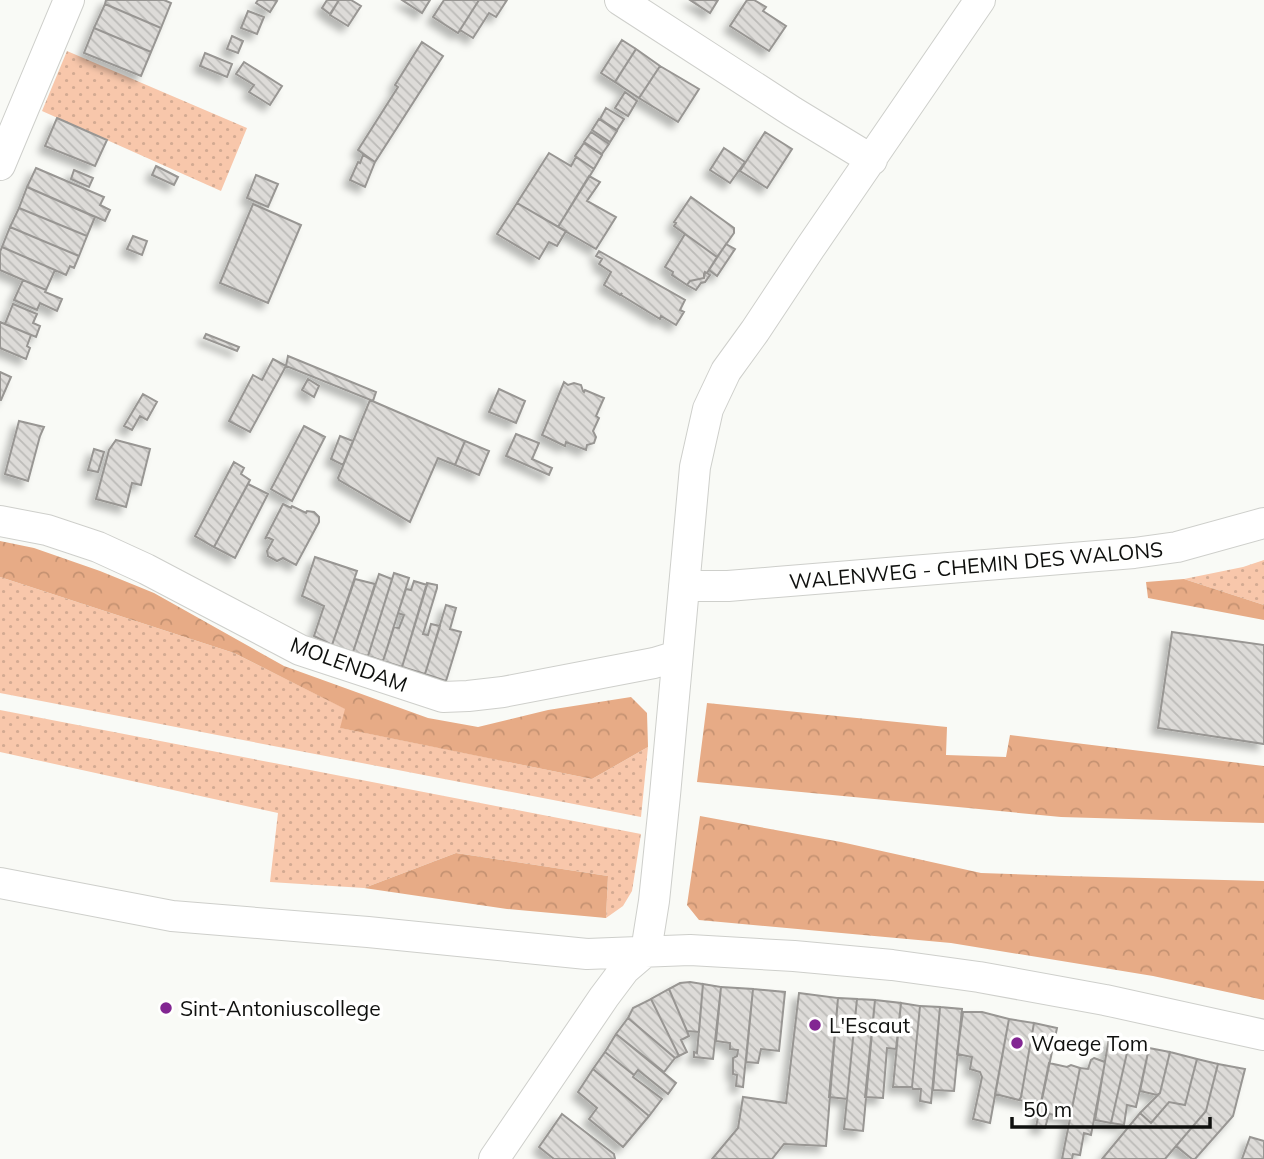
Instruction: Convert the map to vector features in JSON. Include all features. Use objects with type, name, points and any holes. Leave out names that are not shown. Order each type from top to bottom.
[{"type":"street","points":[[0,165],[69,0]]},
{"type":"street","points":[[620,0],[872,160]]},
{"type":"street","points":[[494,1159],[625,969],[646,951],[654,901],[695,467],[708,409],[726,371],[980,0]]},
{"type":"street","name":"MOLENDAM","points":[[0,520],[47,530],[98,547],[146,569],[300,650],[443,698],[503,692],[654,663],[677,656]]},
{"type":"street","name":"WALENWEG - CHEMIN DES WALONS","points":[[684,586],[728,586],[1134,552],[1177,547],[1264,523]]},
{"type":"street","points":[[0,883],[172,916],[587,954],[690,950],[794,956],[929,970],[1105,1000],[1264,1035]]},
{"type":"shaded area","points":[[67,51],[247,128],[221,191],[42,111]]},
{"type":"shaded area","points":[[1264,560],[1264,605],[1184,579],[1243,567]]},
{"type":"shaded area","points":[[0,577],[234,653],[346,709],[341,728],[592,779],[648,747],[641,817],[0,693]]},
{"type":"shaded area","points":[[0,710],[641,834],[632,891],[623,906],[606,918],[608,876],[456,853],[364,888],[270,882],[278,813],[0,752]]},
{"type":"green space","points":[[0,541],[34,548],[154,593],[284,666],[428,718],[478,727],[548,710],[631,697],[647,713],[648,747],[592,779],[340,728],[345,709],[234,653],[0,577]]},
{"type":"green space","points":[[1184,579],[1264,605],[1264,620],[1148,598],[1146,582]]},
{"type":"green space","points":[[707,703],[947,727],[946,755],[1006,757],[1010,735],[1264,766],[1264,823],[1061,817],[697,782]]},
{"type":"green space","points":[[700,816],[841,842],[981,873],[1264,881],[1264,1000],[1153,976],[951,943],[699,920],[687,905]]},
{"type":"green space","points":[[456,853],[608,876],[606,918],[507,909],[364,888]]},
{"type":"building","points":[[106,0],[164,0],[171,3],[161,28],[105,4]]},
{"type":"building","points":[[258,0],[277,1],[270,12],[256,3]]},
{"type":"building","points":[[327,0],[339,0],[330,14],[322,8]]},
{"type":"building","points":[[339,0],[351,0],[361,6],[348,26],[330,15]]},
{"type":"building","points":[[402,0],[430,0],[422,13]]},
{"type":"building","points":[[444,0],[479,0],[458,33],[433,17]]},
{"type":"building","points":[[479,0],[507,0],[496,17],[489,13],[473,38],[460,30]]},
{"type":"building","points":[[690,0],[718,0],[710,13]]},
{"type":"building","points":[[747,0],[754,0],[766,7],[763,11],[786,26],[769,51],[730,26]]},
{"type":"building","points":[[105,4],[161,28],[151,52],[94,28]]},
{"type":"building","points":[[248,11],[264,17],[257,34],[241,28]]},
{"type":"building","points":[[94,28],[151,52],[141,76],[84,53]]},
{"type":"building","points":[[232,36],[243,41],[238,53],[227,49]]},
{"type":"building","points":[[622,40],[636,49],[615,82],[601,73]]},
{"type":"building","points":[[422,42],[443,56],[375,162],[358,150],[398,87],[395,85]]},
{"type":"building","points":[[636,49],[660,66],[639,98],[615,82]]},
{"type":"building","points":[[205,53],[232,64],[227,77],[200,66]]},
{"type":"building","points":[[244,62],[282,86],[270,105],[249,92],[254,85],[236,74]]},
{"type":"building","points":[[660,66],[699,89],[678,122],[639,98]]},
{"type":"building","points":[[625,92],[637,101],[628,116],[615,108]]},
{"type":"building","points":[[606,108],[624,119],[617,130],[600,119]]},
{"type":"building","points":[[57,118],[107,140],[95,166],[45,146]]},
{"type":"building","points":[[599,119],[617,131],[610,142],[592,130]]},
{"type":"building","points":[[591,132],[609,144],[602,154],[584,142]]},
{"type":"building","points":[[765,132],[792,149],[767,188],[740,171]]},
{"type":"building","points":[[584,143],[602,155],[594,169],[575,156]]},
{"type":"building","points":[[724,148],[745,162],[730,183],[710,170]]},
{"type":"building","points":[[549,153],[571,166],[576,157],[594,169],[558,227],[517,203]]},
{"type":"building","points":[[363,155],[375,162],[365,187],[350,180]]},
{"type":"building","points":[[156,166],[178,177],[174,185],[152,175]]},
{"type":"building","points":[[36,168],[104,197],[100,205],[110,210],[105,221],[27,187]]},
{"type":"building","points":[[74,170],[93,178],[89,187],[71,179]]},
{"type":"building","points":[[256,175],[278,184],[268,207],[247,198]]},
{"type":"building","points":[[589,176],[600,182],[587,201],[616,217],[596,249],[558,227]]},
{"type":"building","points":[[27,187],[95,217],[87,236],[19,208]]},
{"type":"building","points":[[691,197],[734,228],[734,233],[717,257],[674,226]]},
{"type":"building","points":[[517,203],[566,231],[557,246],[549,242],[539,259],[497,234]]},
{"type":"building","points":[[253,204],[301,225],[268,303],[220,283]]},
{"type":"building","points":[[19,208],[87,236],[79,256],[10,227]]},
{"type":"building","points":[[10,227],[79,256],[74,268],[70,266],[66,275],[2,247]]},
{"type":"building","points":[[685,234],[717,257],[707,273],[705,272],[704,278],[690,281],[687,285],[665,267]]},
{"type":"building","points":[[133,236],[147,241],[142,255],[127,249]]},
{"type":"building","points":[[726,244],[735,249],[717,276],[709,270]]},
{"type":"building","points":[[2,247],[55,270],[46,290],[0,270]]},
{"type":"building","points":[[599,251],[685,300],[680,310],[684,312],[676,325],[661,316],[660,319],[621,295],[622,293],[620,295],[604,285],[611,272],[599,264],[602,259],[596,256]]},
{"type":"building","points":[[705,272],[710,275],[696,290],[687,285],[690,281],[704,278]]},
{"type":"building","points":[[23,280],[62,299],[57,311],[40,303],[37,310],[14,300]]},
{"type":"building","points":[[13,304],[37,314],[33,323],[40,326],[36,337],[5,324]]},
{"type":"building","points":[[0,322],[31,335],[26,359],[0,348]]},
{"type":"building","points":[[206,334],[239,347],[237,351],[204,338]]},
{"type":"building","points":[[288,356],[376,392],[373,401],[286,366]]},
{"type":"building","points":[[273,359],[286,366],[250,432],[229,421],[253,375],[262,380]]},
{"type":"building","points":[[0,372],[11,377],[1,400],[0,400]]},
{"type":"building","points":[[308,379],[319,386],[314,397],[302,390]]},
{"type":"building","points":[[564,382],[568,385],[581,385],[584,392],[585,390],[604,398],[596,416],[599,418],[593,431],[596,437],[594,443],[587,445],[586,450],[566,442],[565,446],[542,435]]},
{"type":"building","points":[[499,389],[525,401],[516,423],[489,412]]},
{"type":"building","points":[[143,394],[157,402],[147,420],[140,416],[132,430],[124,426]]},
{"type":"building","points":[[370,400],[465,441],[455,465],[438,458],[410,522],[338,478]]},
{"type":"building","points":[[19,421],[44,427],[28,481],[5,474]]},
{"type":"building","points":[[304,426],[325,437],[292,501],[271,489]]},
{"type":"building","points":[[516,434],[539,443],[532,459],[552,468],[549,475],[506,456]]},
{"type":"building","points":[[340,436],[353,441],[343,465],[331,459]]},
{"type":"building","points":[[116,440],[150,449],[141,485],[132,483],[126,507],[96,499],[109,450]]},
{"type":"building","points":[[465,441],[489,451],[479,475],[455,465]]},
{"type":"building","points":[[94,449],[104,452],[98,472],[88,470]]},
{"type":"building","points":[[234,462],[244,468],[241,474],[250,480],[214,547],[195,536]]},
{"type":"building","points":[[248,484],[268,494],[235,558],[214,547]]},
{"type":"building","points":[[283,504],[306,513],[314,512],[319,517],[319,522],[296,565],[283,558],[277,561],[268,556],[267,551],[273,540],[267,537],[265,539]]},
{"type":"building","points":[[315,557],[357,571],[332,645],[314,636],[324,606],[302,596]]},
{"type":"building","points":[[394,573],[409,578],[383,661],[368,656]]},
{"type":"building","points":[[379,574],[392,579],[368,656],[353,652]]},
{"type":"building","points":[[355,579],[375,584],[353,652],[332,645]]},
{"type":"building","points":[[414,581],[427,585],[402,667],[383,661],[394,627],[399,628],[404,615],[398,613],[406,589],[411,590]]},
{"type":"building","points":[[427,583],[437,585],[437,588],[423,634],[428,635],[431,624],[440,626],[425,674],[402,667]]},
{"type":"building","points":[[446,605],[456,608],[450,629],[461,632],[446,681],[425,674]]},
{"type":"building","points":[[1172,632],[1264,645],[1264,744],[1158,728]]},
{"type":"building","points":[[680,983],[703,984],[699,1032],[687,1031],[669,989]]},
{"type":"building","points":[[703,984],[721,987],[713,1059],[694,1057],[694,1052],[697,1053]]},
{"type":"building","points":[[721,987],[753,989],[743,1087],[736,1086],[737,1075],[733,1074],[733,1058],[737,1056],[738,1050],[730,1049],[730,1043],[716,1041]]},
{"type":"building","points":[[669,989],[689,1036],[681,1040],[687,1052],[679,1056],[651,999]]},
{"type":"building","points":[[753,989],[785,992],[779,1051],[761,1049],[758,1063],[746,1062]]},
{"type":"building","points":[[799,993],[838,998],[826,1146],[784,1144],[772,1159],[712,1159],[738,1128],[743,1097],[786,1103]]},
{"type":"building","points":[[838,998],[857,999],[847,1099],[829,1097]]},
{"type":"building","points":[[651,999],[679,1056],[675,1058],[628,1018],[633,1008]]},
{"type":"building","points":[[857,999],[875,1000],[863,1131],[844,1129]]},
{"type":"building","points":[[875,1000],[901,1003],[896,1049],[887,1048],[883,1098],[865,1097]]},
{"type":"building","points":[[901,1003],[920,1006],[912,1087],[893,1087]]},
{"type":"building","points":[[920,1006],[940,1007],[931,1103],[920,1101],[921,1089],[912,1087]]},
{"type":"building","points":[[940,1007],[962,1009],[954,1091],[933,1090]]},
{"type":"building","points":[[963,1012],[982,1012],[1009,1019],[990,1123],[973,1119],[982,1077],[980,1072],[970,1069],[972,1057],[957,1054]]},
{"type":"building","points":[[628,1018],[675,1058],[664,1072],[616,1034]]},
{"type":"building","points":[[1009,1019],[1034,1023],[1019,1100],[995,1094]]},
{"type":"building","points":[[1034,1023],[1057,1028],[1041,1104],[1019,1100]]},
{"type":"building","points":[[616,1034],[676,1083],[668,1094],[638,1070],[634,1075],[605,1052]]},
{"type":"building","points":[[1109,1038],[1129,1044],[1111,1123],[1095,1120]]},
{"type":"building","points":[[1129,1044],[1149,1048],[1136,1107],[1127,1105],[1124,1125],[1111,1123]]},
{"type":"building","points":[[1149,1048],[1170,1052],[1160,1093],[1157,1095],[1140,1091]]},
{"type":"building","points":[[605,1052],[662,1099],[649,1116],[593,1069]]},
{"type":"building","points":[[1170,1052],[1197,1059],[1185,1105],[1169,1102],[1151,1123],[1140,1113],[1160,1093]]},
{"type":"building","points":[[1094,1058],[1105,1062],[1091,1135],[1084,1133],[1080,1155],[1073,1154],[1072,1159],[1062,1159],[1080,1068],[1088,1069]]},
{"type":"building","points":[[1197,1059],[1218,1064],[1206,1111],[1165,1159],[1102,1159],[1140,1113],[1151,1123],[1169,1102],[1185,1105]]},
{"type":"building","points":[[1049,1063],[1080,1068],[1070,1118],[1049,1114],[1045,1128],[1036,1127]]},
{"type":"building","points":[[1218,1064],[1245,1069],[1233,1116],[1195,1159],[1192,1159],[1176,1146],[1206,1111]]},
{"type":"building","points":[[593,1069],[649,1116],[623,1147],[589,1119],[597,1108],[578,1092]]},
{"type":"building","points":[[562,1114],[614,1154],[615,1159],[554,1159],[539,1147]]},
{"type":"building","points":[[1250,1137],[1264,1141],[1264,1159],[1242,1159]]},
{"type":"place","name":"Sint-Antoniuscollege","points":[[166,1008]]},
{"type":"place","name":"L'Escaut","points":[[815,1025]]},
{"type":"place","name":"Waege Tom","points":[[1017,1043]]}]
